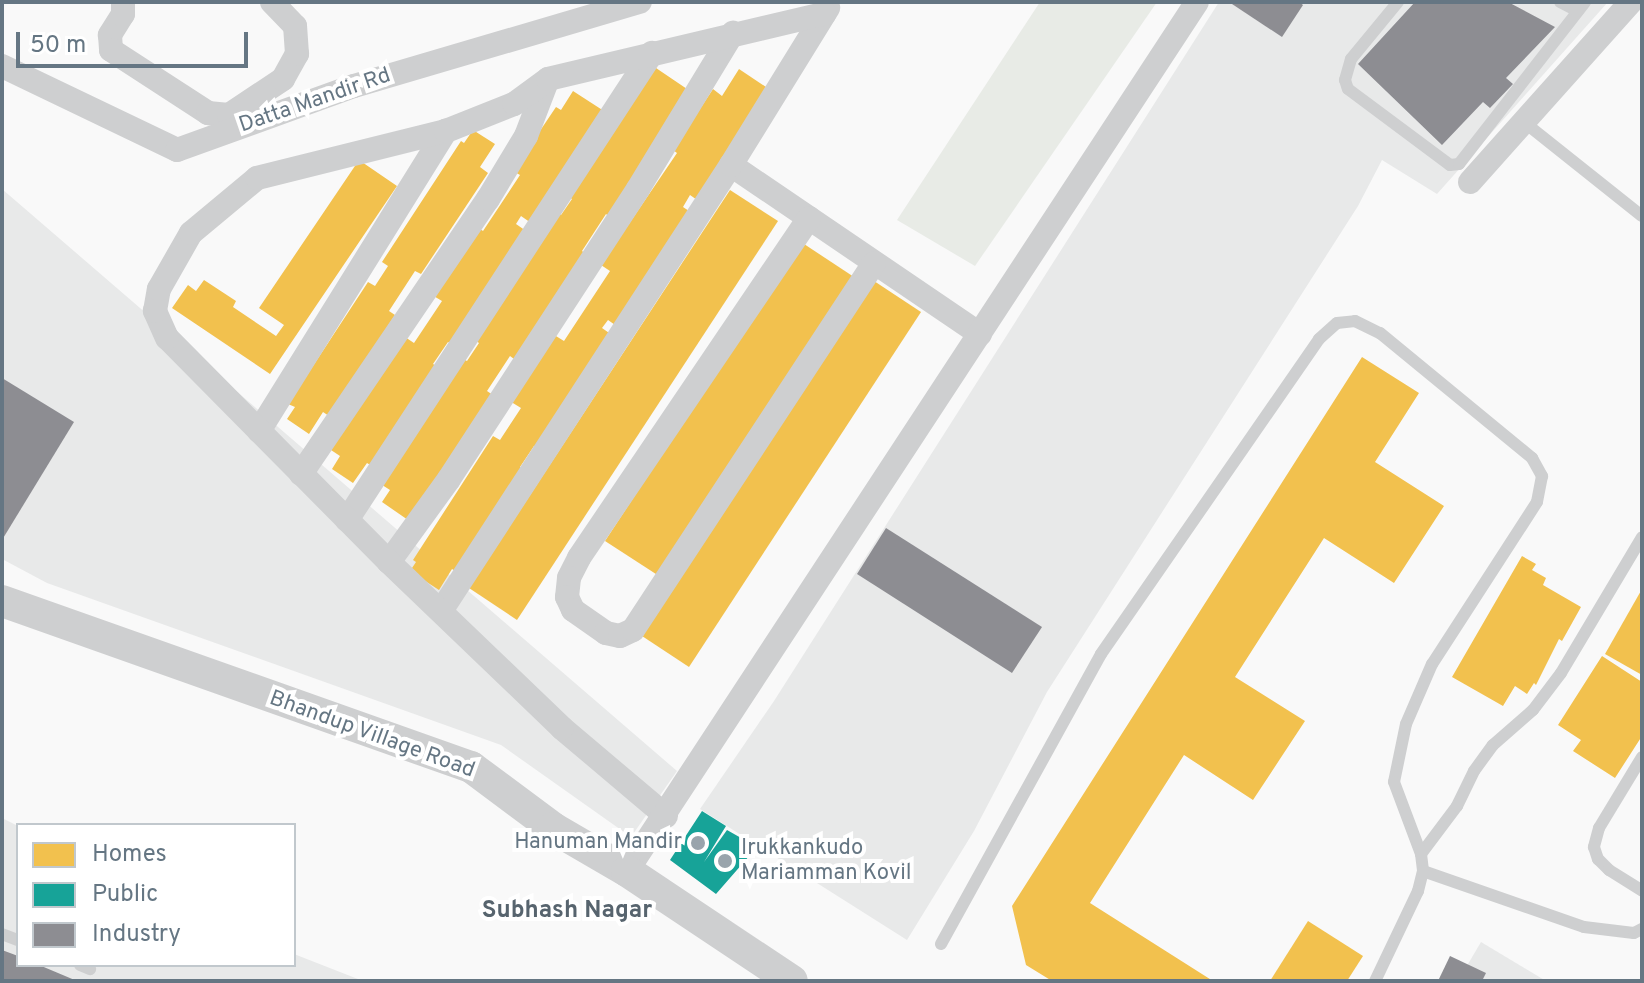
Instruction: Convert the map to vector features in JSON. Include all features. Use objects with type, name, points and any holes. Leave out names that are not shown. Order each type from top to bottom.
[{"type":"street","points":[[123,2],[123,14],[110,35],[111,50],[208,113],[229,115],[283,79],[297,54],[295,26],[272,2]]},
{"type":"street","name":"Datta Mandir Rd","points":[[2,66],[177,150],[354,86],[640,2]]},
{"type":"street","points":[[627,871],[666,816],[1197,2]]},
{"type":"street","points":[[1470,182],[1631,2]]},
{"type":"street","points":[[666,816],[562,728],[389,562],[167,338],[155,311],[159,289],[191,233],[257,178],[446,131],[514,104],[548,79],[827,8]]},
{"type":"street","points":[[441,611],[731,165],[827,8]]},
{"type":"street","points":[[389,562],[449,479],[638,189],[733,33]]},
{"type":"street","points":[[347,520],[652,53]]},
{"type":"street","points":[[301,474],[488,199],[526,136],[548,79]]},
{"type":"street","points":[[259,431],[446,131]]},
{"type":"street","points":[[731,165],[980,334]]},
{"type":"street","points":[[809,218],[579,558],[569,578],[567,597],[573,610],[606,633],[620,636],[633,630],[874,263]]},
{"type":"street","name":"Bhandup Village Road","points":[[2,601],[471,767],[553,828],[627,871],[792,981]]},
{"type":"lane","points":[[1398,2],[1351,59],[1345,80],[1348,89],[1450,165],[1459,164],[1581,7],[1560,2]]},
{"type":"lane","points":[[1525,123],[1642,216]]},
{"type":"lane","points":[[941,944],[1101,654],[1319,339],[1337,323],[1355,321],[1380,333],[1532,458],[1542,476],[1537,502],[1432,664],[1406,724],[1394,782],[1421,854],[1423,871],[1418,891],[1375,981]]},
{"type":"lane","points":[[1421,854],[1457,806],[1474,771],[1493,745],[1533,710],[1561,673],[1642,537]]},
{"type":"lane","points":[[1642,757],[1599,828],[1594,847],[1598,859],[1609,870],[1642,891]]},
{"type":"lane","points":[[1423,871],[1584,927],[1634,933],[1642,929]]},
{"type":"shaded area","points":[[1040,2],[1157,2],[975,266],[897,220]]},
{"type":"shaded area","points":[[1219,2],[1608,2],[1437,194],[1382,160],[1358,206],[1047,692],[974,831],[907,940],[700,809],[774,701]]},
{"type":"shaded area","points":[[2,189],[677,771],[631,837],[501,745],[47,583],[2,559]]},
{"type":"shaded area","points":[[2,818],[16,825],[16,967],[296,967],[296,955],[363,981],[2,981]]},
{"type":"shaded area","points":[[1481,942],[1546,981],[1458,981]]},
{"type":"building: Homes","points":[[656,68],[687,89],[612,219],[606,214],[582,251],[588,256],[518,362],[510,356],[487,391],[496,397],[408,520],[382,502],[390,490],[379,483],[461,358],[467,361],[479,343],[473,339],[557,212],[561,215],[572,199],[566,195]]},
{"type":"building: Homes","points":[[739,69],[772,91],[700,202],[690,195],[683,207],[692,213],[618,327],[608,320],[602,328],[612,335],[538,448],[534,446],[520,467],[524,470],[457,572],[452,569],[439,590],[410,571],[416,562],[413,560],[493,436],[500,440],[521,408],[508,400],[551,333],[564,341],[610,271],[601,265],[677,153],[673,150],[713,89],[722,96]]},
{"type":"building: Homes","points":[[573,91],[607,113],[534,225],[521,216],[516,224],[529,233],[455,346],[448,342],[433,364],[440,368],[375,468],[367,463],[353,483],[332,469],[340,456],[331,450],[405,337],[414,343],[442,301],[432,295],[477,227],[483,231],[520,175],[513,171],[556,107],[561,110]]},
{"type":"building: Homes","points":[[473,130],[495,144],[480,167],[488,173],[421,274],[415,271],[389,311],[395,315],[329,416],[323,412],[309,434],[287,419],[295,407],[288,404],[368,282],[375,286],[388,266],[382,262],[461,141],[464,143]]},
{"type":"building: Homes","points":[[359,160],[397,186],[270,374],[172,308],[188,285],[196,291],[204,280],[236,301],[233,307],[276,336],[284,325],[259,308]]},
{"type":"building: Homes","points":[[730,190],[778,221],[517,620],[469,588]]},
{"type":"building: Homes","points":[[801,242],[854,277],[659,576],[605,541]]},
{"type":"building: Homes","points":[[874,281],[921,312],[689,667],[642,636]]},
{"type":"building: Homes","points":[[1362,357],[1419,393],[1375,462],[1444,506],[1394,583],[1324,538],[1235,677],[1305,721],[1253,800],[1184,755],[1090,903],[1213,981],[1052,981],[1026,965],[1012,906]]},
{"type":"building: Homes","points":[[1522,556],[1536,564],[1532,570],[1546,578],[1543,585],[1581,607],[1562,641],[1559,639],[1536,685],[1534,683],[1527,694],[1515,686],[1503,706],[1452,677]]},
{"type":"building: Homes","points":[[1642,589],[1642,675],[1605,654]]},
{"type":"building: Homes","points":[[1602,656],[1642,682],[1642,736],[1615,778],[1573,751],[1581,740],[1558,725]]},
{"type":"building: Homes","points":[[1308,921],[1363,956],[1347,981],[1270,981]]},
{"type":"building: Public","points":[[702,811],[726,826],[704,862],[727,830],[757,847],[716,894],[670,860]]},
{"type":"building: Industry","points":[[1229,2],[1299,2],[1303,5],[1282,37]]},
{"type":"building: Industry","points":[[1415,2],[1508,2],[1555,27],[1506,78],[1513,84],[1490,108],[1483,102],[1442,145],[1358,64]]},
{"type":"building: Industry","points":[[2,378],[74,422],[2,540]]},
{"type":"building: Industry","points":[[886,528],[1042,627],[1012,673],[857,574]]},
{"type":"building: Industry","points":[[2,950],[16,955],[16,967],[44,967],[77,981],[2,981]]},
{"type":"building: Industry","points":[[1450,956],[1486,973],[1482,981],[1438,981]]},
{"type":"place","name":"Hanuman Mandir","points":[[698,843]]},
{"type":"place","name":"Irukkankudo Mariamman Kovil","points":[[725,861]]},
{"type":"district","name":"Subhash Nagar","points":[[567,912]]}]
